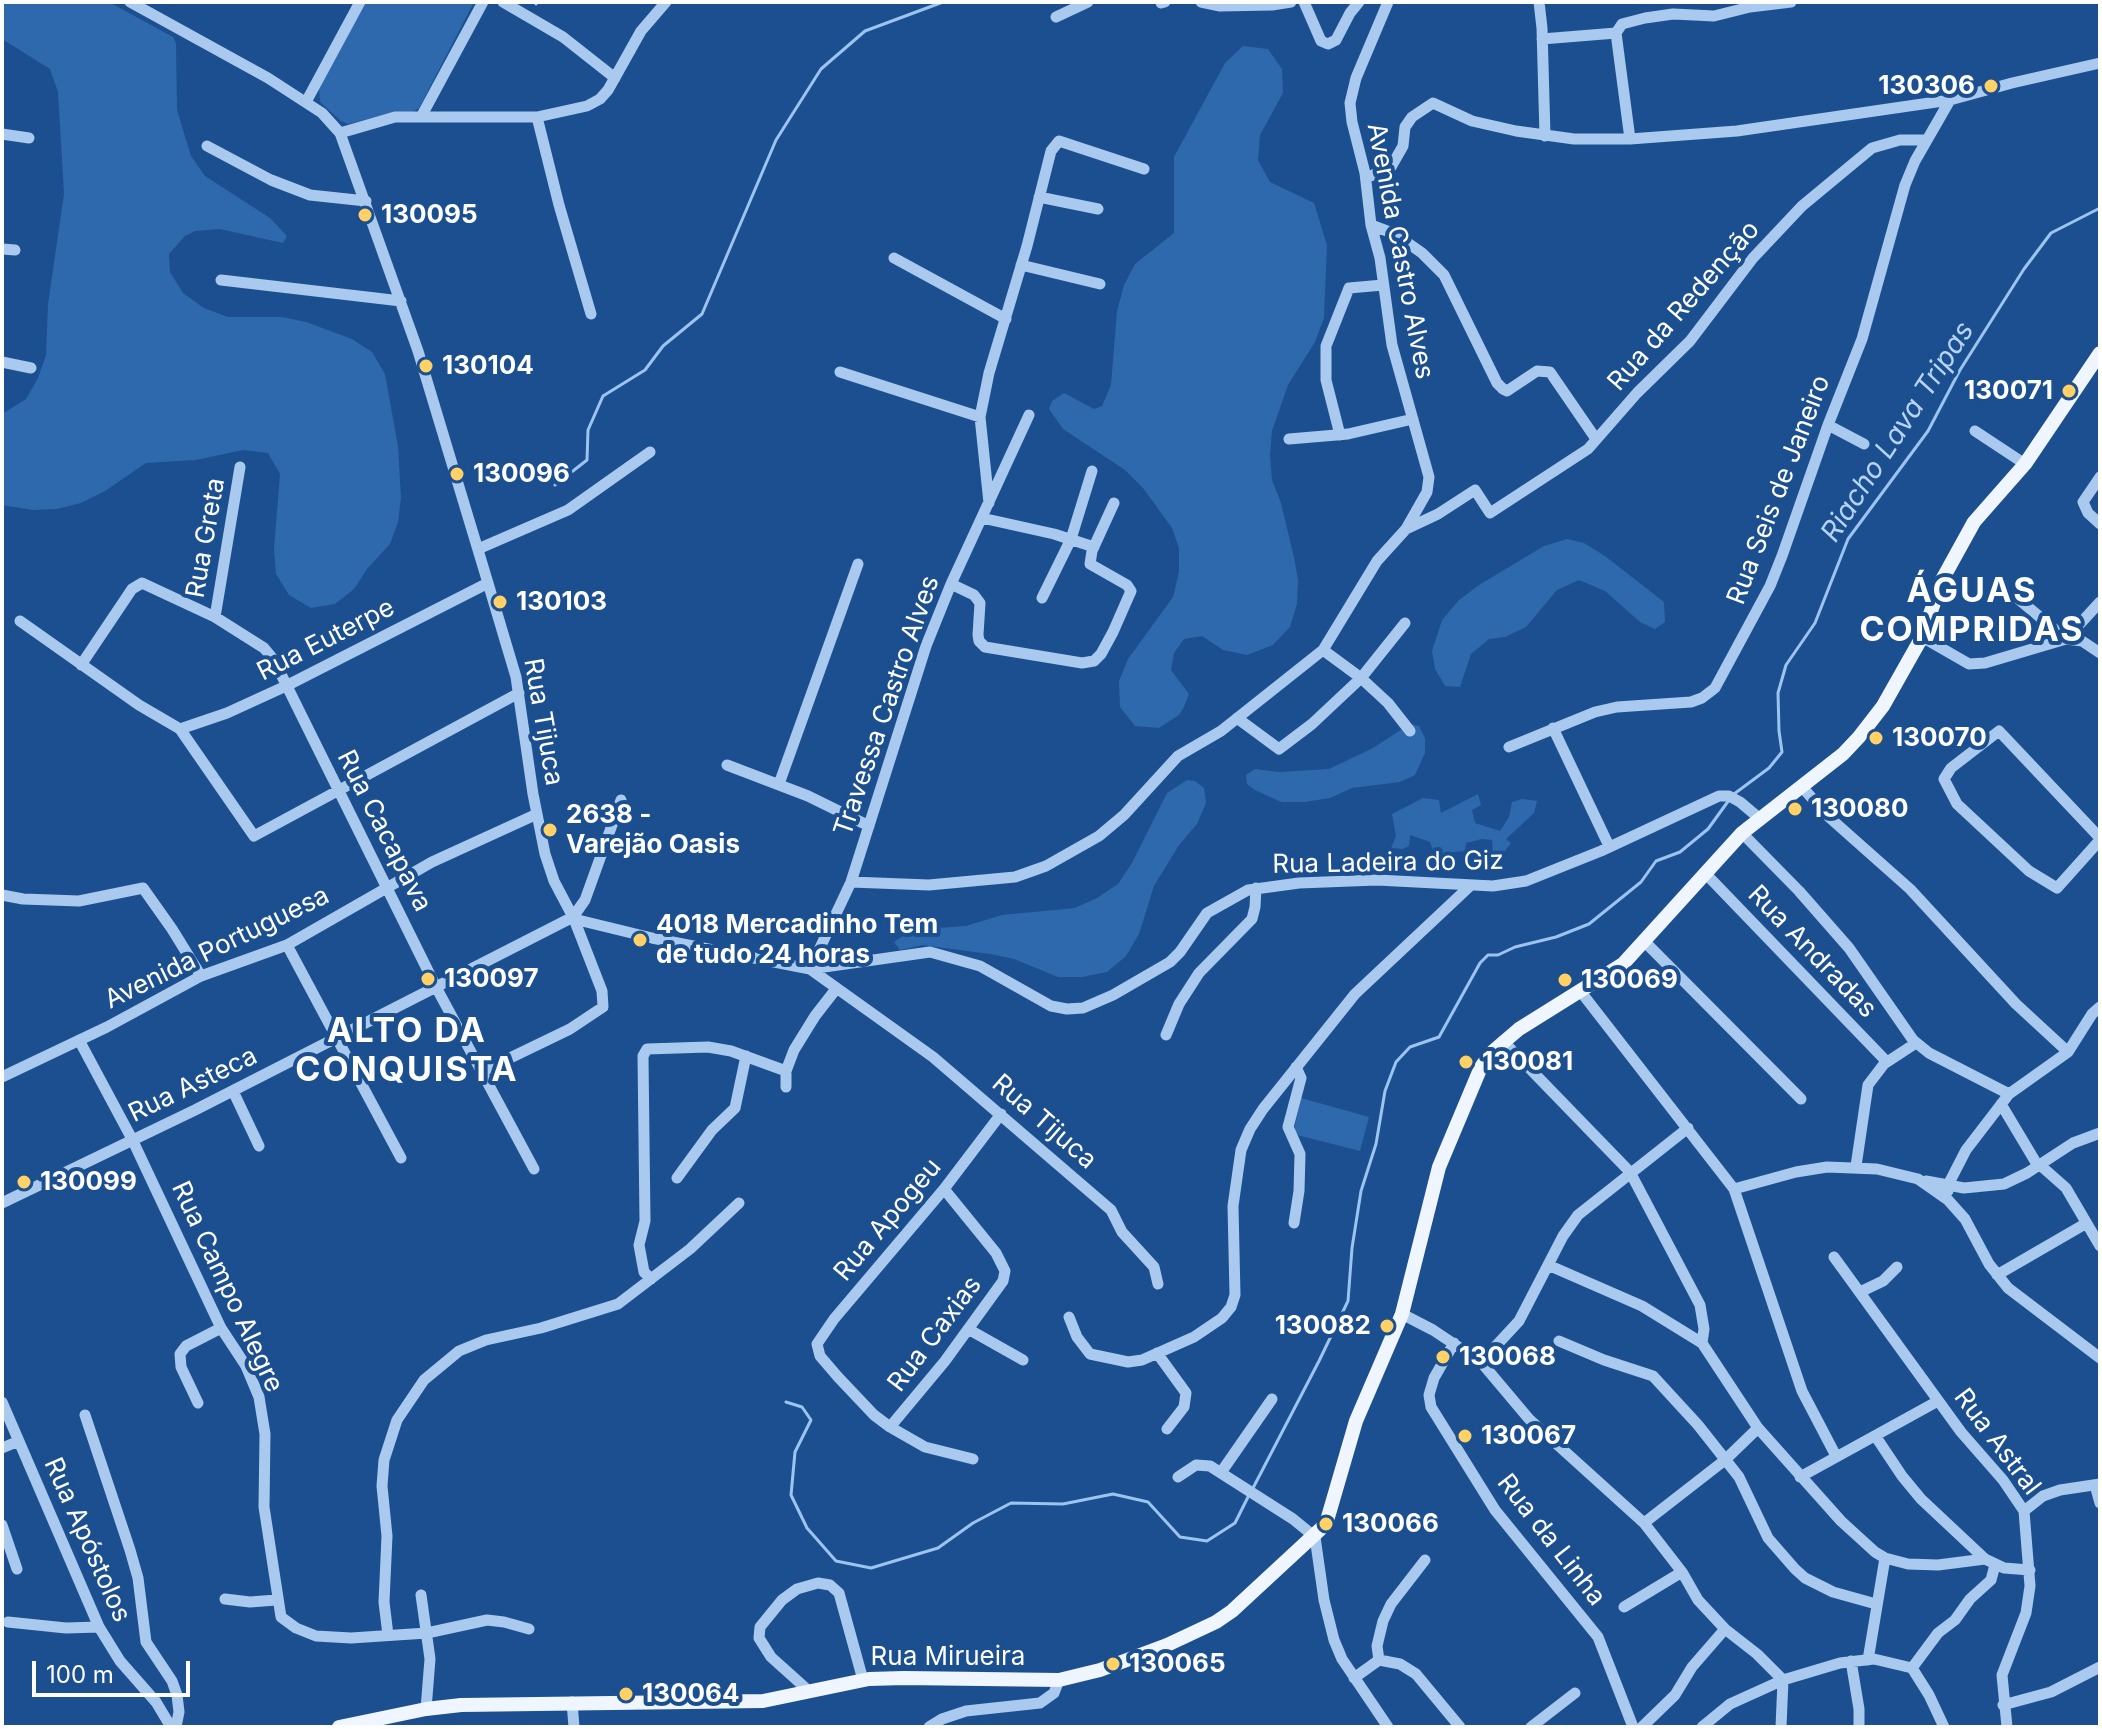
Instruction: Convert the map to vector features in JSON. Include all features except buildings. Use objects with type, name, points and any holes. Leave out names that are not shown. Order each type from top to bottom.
[{"type":"main road","points":[[1315,1537],[1326,1524],[1356,1421],[1402,1314],[1427,1210],[1450,1136],[1481,1067],[1503,1041],[1623,964],[1742,833],[1802,787],[1859,737],[1883,706],[1922,637],[1942,580],[1974,522],[2025,464],[2094,374],[2100,353]]},
{"type":"main road","name":"Rua Mirueira","points":[[339,1727],[426,1709],[572,1702],[763,1701],[863,1680],[1059,1680],[1124,1662],[1216,1622],[1243,1602],[1315,1537]]},
{"type":"street","name":"Rua Tijuca","points":[[130,2],[306,102],[322,113],[340,133],[401,301],[478,549],[519,693],[537,814],[554,881],[574,918],[652,938],[810,969],[933,1057],[1111,1210],[1122,1232],[1154,1267],[1158,1284]]},
{"type":"street","points":[[306,102],[360,2]]},
{"type":"street","points":[[421,117],[483,2]]},
{"type":"street","points":[[503,2],[563,37],[615,78]]},
{"type":"street","points":[[340,133],[395,117],[537,117],[587,106],[600,99],[641,31],[666,2]]},
{"type":"street","points":[[1056,17],[1088,2]]},
{"type":"street","points":[[1201,2],[1220,6],[1291,2]]},
{"type":"street","points":[[1304,2],[1321,41],[1328,44],[1336,40],[1359,2]]},
{"type":"street","name":"Avenida Castro Alves","points":[[851,882],[929,885],[1015,877],[1046,866],[1099,836],[1124,815],[1167,766],[1237,718],[1323,650],[1377,561],[1406,529],[1427,492],[1429,477],[1392,345],[1380,258],[1371,225],[1366,178],[1350,103],[1356,78],[1388,2]]},
{"type":"street","points":[[1539,2],[1545,136]]},
{"type":"street","points":[[1630,139],[1616,33],[1622,24],[1664,14],[1714,16],[1750,5],[1791,2]]},
{"type":"street","points":[[1542,39],[1616,33]]},
{"type":"street","points":[[1366,178],[1391,167],[1403,146],[1405,127],[1412,117],[1433,103],[1472,121],[1545,136],[1630,139],[1737,131],[1950,100],[2100,63]]},
{"type":"street","name":"Rua Seis de Janeiro","points":[[1509,747],[1595,712],[1617,707],[1691,702],[1715,688],[1770,586],[1862,339],[1905,185],[1926,140],[1950,100]]},
{"type":"street","points":[[537,117],[591,314]]},
{"type":"street","points":[[2,134],[29,138]]},
{"type":"street","name":"Rua da Redenção","points":[[1406,529],[1438,514],[1475,490],[1490,513],[1588,449],[1637,393],[1690,341],[1753,258],[1802,206],[1872,148],[1900,140],[1926,140]]},
{"type":"street","points":[[989,503],[980,417],[1051,151],[1059,141],[1144,169]]},
{"type":"street","points":[[207,146],[271,180],[310,195],[366,201]]},
{"type":"street","points":[[1039,197],[1098,209]]},
{"type":"street","points":[[1371,225],[1395,234],[1422,253],[1444,275],[1497,383],[1503,389],[1507,391],[1537,371],[1550,372],[1596,439]]},
{"type":"street","points":[[894,258],[1006,319]]},
{"type":"street","points":[[1021,265],[1100,284]]},
{"type":"street","points":[[221,280],[401,301]]},
{"type":"street","points":[[1340,435],[1326,380],[1326,346],[1349,288],[1383,285]]},
{"type":"street","points":[[2,362],[31,368]]},
{"type":"street","points":[[840,372],[980,417]]},
{"type":"street","name":"Travessa Castro Alves","points":[[810,969],[851,882],[906,703],[951,584],[1029,415]]},
{"type":"street","points":[[1289,439],[1340,435],[1413,419]]},
{"type":"street","points":[[1828,425],[1864,444]]},
{"type":"street","points":[[1975,431],[2025,464]]},
{"type":"street","points":[[478,549],[568,510],[650,452]]},
{"type":"street","name":"Rua Greta","points":[[215,617],[240,467]]},
{"type":"street","points":[[1042,598],[1071,539],[1092,471]]},
{"type":"street","points":[[2100,477],[2083,502],[2088,513],[2100,524]]},
{"type":"street","points":[[951,584],[974,595],[980,603],[978,635],[985,647],[1090,662],[1101,654],[1131,591],[1127,585],[1092,567],[1089,559],[1114,503]]},
{"type":"street","points":[[982,518],[1094,547]]},
{"type":"street","points":[[779,784],[858,564]]},
{"type":"street","name":"Rua Euterpe","points":[[180,729],[227,713],[286,686],[488,583]]},
{"type":"street","name":"Rua Cacapava","points":[[81,665],[132,589],[147,584],[215,617],[264,648],[274,660],[436,987],[534,1169]]},
{"type":"street","points":[[2016,597],[2066,639]]},
{"type":"street","points":[[2066,639],[2100,602]]},
{"type":"street","points":[[20,621],[180,729],[254,836],[519,693]]},
{"type":"street","points":[[1237,718],[1279,749],[1312,724],[1361,678],[1405,623]]},
{"type":"street","points":[[1922,637],[1969,664],[1985,663],[2066,639],[2082,641],[2100,653]]},
{"type":"street","points":[[1323,650],[1388,703],[1410,731]]},
{"type":"street","points":[[1553,728],[1609,846]]},
{"type":"street","points":[[1999,731],[2100,839],[2057,888],[2029,871],[1957,804],[1944,779],[1951,768],[1999,731]]},
{"type":"street","points":[[727,765],[779,784],[869,826]]},
{"type":"street","points":[[1802,787],[1830,818],[1910,889],[2016,1004],[2068,1052]]},
{"type":"street","name":"Rua Ladeira do Giz","points":[[810,969],[930,952],[980,966],[1051,1006],[1083,1008],[1113,995],[1170,962],[1192,937],[1207,913],[1239,893],[1256,888],[1377,880],[1493,886],[1526,881],[1719,796],[1734,799],[1759,818]]},
{"type":"street","points":[[481,1072],[570,1029],[603,1007],[602,991],[574,918],[585,900],[621,800]]},
{"type":"street","name":"Avenida Portuguesa","points":[[2,1077],[201,976],[287,945],[387,886],[537,814]]},
{"type":"street","points":[[1742,833],[1849,948],[1916,1043],[2005,1099],[2039,1166],[2066,1188],[2100,1246]]},
{"type":"street","name":"Rua Andradas","points":[[1705,873],[1887,1062]]},
{"type":"street","points":[[1069,1317],[1077,1337],[1090,1354],[1128,1362],[1142,1360],[1212,1327],[1231,1307],[1236,1280],[1233,1206],[1241,1150],[1250,1129],[1296,1067],[1373,975],[1470,886]]},
{"type":"street","points":[[2,895],[79,901],[143,888],[201,976]]},
{"type":"street","points":[[1166,1035],[1179,1004],[1199,973],[1252,919],[1256,888]]},
{"type":"street","name":"Rua Asteca","points":[[2,1203],[233,1091],[574,918]]},
{"type":"street","points":[[1645,942],[1801,1099]]},
{"type":"street","points":[[287,945],[401,1158]]},
{"type":"street","points":[[786,1087],[786,1071],[800,1037],[836,989]]},
{"type":"street","points":[[1581,992],[1734,1189],[1802,1391],[1836,1456]]},
{"type":"street","points":[[1948,1200],[1948,1185],[1966,1150],[2005,1099],[2068,1052],[2092,1014],[2100,1007]]},
{"type":"street","name":"Rua Campo Alegre","points":[[79,1040],[132,1139],[221,1328],[246,1366],[259,1397],[265,1434],[264,1507],[281,1617],[296,1628],[316,1636],[351,1638],[388,1635]]},
{"type":"street","points":[[1503,1041],[1630,1172],[1700,1305],[1704,1329],[1702,1343]]},
{"type":"street","points":[[1856,1166],[1868,1085],[1887,1062],[1916,1043]]},
{"type":"street","points":[[651,1279],[644,1272],[639,1257],[645,1201],[642,1167],[646,1124],[643,1056],[647,1049],[708,1047],[746,1056],[786,1071]]},
{"type":"street","points":[[677,1178],[712,1130],[735,1108],[746,1056]]},
{"type":"street","points":[[1294,1223],[1300,1182],[1300,1154],[1288,1127],[1301,1078],[1296,1067]]},
{"type":"street","points":[[233,1091],[259,1146]]},
{"type":"street","name":"Rua Apogeu","points":[[890,1427],[874,1415],[820,1356],[817,1350],[819,1338],[944,1189],[1001,1114]]},
{"type":"street","points":[[1481,1362],[1519,1321],[1578,1215],[1688,1128]]},
{"type":"street","points":[[1734,1189],[1796,1172],[1856,1166],[1948,1185],[1974,1188],[2004,1184],[2039,1166],[2073,1143],[2100,1133]]},
{"type":"street","points":[[1918,1179],[1948,1200],[1975,1234],[1997,1275],[2008,1288],[2100,1358]]},
{"type":"street","name":"Rua Caxias","points":[[890,1427],[1003,1281],[1005,1271],[996,1253],[944,1189]]},
{"type":"street","points":[[529,1629],[487,1620],[427,1633],[388,1635],[384,1602],[387,1536],[382,1486],[384,1460],[397,1420],[424,1380],[459,1351],[486,1340],[541,1328],[618,1304],[690,1249],[739,1203]]},
{"type":"street","points":[[1997,1275],[2085,1224]]},
{"type":"street","name":"Rua Astral","points":[[1834,1257],[1961,1432],[2003,1480],[2024,1511],[2030,1570],[2026,1613],[2002,1675],[2007,1727]]},
{"type":"street","points":[[1548,1265],[1642,1306],[1702,1343],[1758,1428],[1859,1540],[1885,1558],[1908,1564],[1990,1562],[2030,1570]]},
{"type":"street","points":[[1860,1292],[1883,1281],[1897,1267]]},
{"type":"street","points":[[1402,1314],[1481,1362],[1529,1419],[1644,1523],[1682,1572],[1698,1600],[1725,1629],[1783,1680],[1781,1727]]},
{"type":"street","points":[[198,1403],[181,1367],[180,1354],[186,1346],[221,1328]]},
{"type":"street","points":[[968,1329],[1023,1360]]},
{"type":"street","points":[[1559,1341],[1653,1376],[1698,1425],[1739,1477],[1768,1538],[1795,1569],[1805,1578],[1833,1592],[1876,1604]]},
{"type":"street","name":"Rua da Linha","points":[[1454,1343],[1434,1378],[1429,1395],[1431,1407],[1495,1510],[1598,1637],[1633,1727]]},
{"type":"street","points":[[1157,1353],[1186,1393],[1184,1407],[1167,1429]]},
{"type":"street","points":[[1222,1471],[1272,1399]]},
{"type":"street","points":[[1800,1477],[1938,1401]]},
{"type":"street","name":"Rua Apóstolos","points":[[2,1402],[99,1627],[120,1661],[174,1727]]},
{"type":"street","points":[[85,1415],[134,1564],[146,1642],[172,1681],[177,1695],[179,1712],[174,1727]]},
{"type":"street","points":[[890,1427],[925,1447],[973,1459]]},
{"type":"street","points":[[1644,1523],[1725,1460],[1758,1428]]},
{"type":"street","points":[[1876,1437],[1921,1499],[1990,1562],[1991,1580],[1970,1599],[1955,1620],[1938,1633],[1912,1668]]},
{"type":"street","points":[[2,1448],[19,1441]]},
{"type":"street","points":[[1178,1477],[1202,1463],[1222,1471],[1315,1537],[1327,1614],[1342,1659],[1388,1727]]},
{"type":"street","points":[[2024,1511],[2043,1496],[2097,1484],[2100,1503]]},
{"type":"street","points":[[2,1525],[17,1569]]},
{"type":"street","points":[[1868,1660],[1885,1558]]},
{"type":"street","points":[[1379,1660],[1377,1646],[1383,1621],[1391,1604],[1425,1560]]},
{"type":"street","points":[[1624,1607],[1682,1572]]},
{"type":"street","points":[[810,1692],[771,1657],[759,1638],[760,1627],[782,1600],[797,1589],[818,1583],[830,1585],[839,1593],[863,1680]]},
{"type":"street","points":[[421,1595],[430,1659],[426,1709]]},
{"type":"street","points":[[225,1599],[250,1602],[276,1600]]},
{"type":"street","points":[[8,1622],[66,1628],[99,1627]]},
{"type":"street","points":[[1642,1727],[1675,1695],[1692,1667],[1725,1629]]},
{"type":"street","points":[[1354,1678],[1379,1660],[1400,1664],[1416,1674],[1460,1727]]},
{"type":"street","points":[[1702,1727],[1730,1704],[1783,1680],[1851,1661],[1868,1660],[1912,1668],[1944,1727]]},
{"type":"street","points":[[1851,1661],[1859,1727]]},
{"type":"street","points":[[2003,1705],[2051,1692],[2100,1667]]},
{"type":"street","points":[[929,1727],[966,1711],[1040,1703],[1054,1693],[1059,1680]]},
{"type":"street","points":[[1531,1727],[1575,1693]]},
{"type":"street","points":[[572,1702],[574,1727]]},
{"type":"shaded area","points":[[2,2],[109,2],[173,37],[176,43],[177,110],[191,156],[205,176],[270,218],[287,236],[283,243],[220,229],[195,231],[185,236],[169,254],[170,272],[183,293],[204,308],[228,317],[282,317],[306,322],[352,339],[372,352],[385,374],[398,446],[401,498],[398,522],[390,544],[354,589],[335,604],[311,608],[289,595],[276,574],[274,549],[280,474],[268,453],[243,450],[196,460],[146,463],[105,491],[81,503],[57,509],[33,510],[2,505],[2,414],[26,399],[46,355],[48,304],[64,194],[58,92],[50,69],[2,39]]},
{"type":"shaded area","points":[[366,2],[474,2],[419,108],[413,112],[388,114],[348,124],[320,102],[319,88]]},
{"type":"shaded area","points":[[1243,46],[1268,49],[1282,69],[1283,93],[1260,135],[1258,160],[1270,182],[1314,203],[1327,245],[1324,318],[1315,342],[1288,385],[1272,431],[1272,480],[1294,557],[1298,580],[1297,604],[1290,627],[1273,645],[1247,655],[1223,650],[1202,636],[1184,639],[1174,653],[1171,670],[1189,694],[1184,707],[1179,715],[1159,728],[1135,726],[1120,707],[1119,681],[1128,659],[1173,597],[1179,572],[1179,548],[1172,528],[1143,488],[1125,470],[1063,429],[1049,409],[1052,401],[1064,393],[1094,409],[1102,406],[1111,385],[1117,311],[1124,285],[1135,264],[1174,233],[1174,157],[1225,63]]},
{"type":"shaded area","points":[[1567,539],[1584,543],[1605,556],[1664,602],[1665,622],[1655,629],[1640,622],[1605,591],[1579,580],[1557,590],[1526,627],[1505,637],[1489,639],[1471,654],[1460,687],[1445,686],[1435,669],[1432,651],[1442,620],[1459,600],[1479,585],[1544,546]]},
{"type":"shaded area","points":[[1410,724],[1419,726],[1425,738],[1425,753],[1415,775],[1400,782],[1352,788],[1330,798],[1305,802],[1281,802],[1247,784],[1246,775],[1255,769],[1279,772],[1329,769],[1373,748]]},
{"type":"shaded area","points":[[1187,780],[1195,781],[1204,788],[1206,803],[1197,824],[1179,845],[1154,886],[1139,934],[1126,956],[1107,972],[1082,977],[1058,977],[1014,959],[922,945],[900,950],[894,942],[912,930],[966,926],[1002,915],[1075,908],[1097,898],[1118,884],[1167,793]]},
{"type":"shaded area","points":[[1478,794],[1481,805],[1472,810],[1475,823],[1500,831],[1509,817],[1512,802],[1522,799],[1537,801],[1534,813],[1506,839],[1511,843],[1505,851],[1493,855],[1492,840],[1482,839],[1466,843],[1465,851],[1434,854],[1430,842],[1410,835],[1409,846],[1391,848],[1396,836],[1392,814],[1423,798],[1439,800],[1441,813]]},
{"type":"shaded area","points":[[1301,1098],[1369,1117],[1360,1151],[1293,1134]]},
{"type":"waterway","points":[[555,485],[587,460],[588,430],[603,396],[645,370],[663,346],[702,314],[776,140],[821,69],[865,31],[943,2]]},
{"type":"waterway","name":"Riacho Lava Tripas","points":[[1734,794],[1769,768],[1782,752],[1778,693],[1786,665],[1815,623],[1848,539],[1928,431],[1960,370],[2024,269],[2051,233],[2100,208]]},
{"type":"waterway","name":"Riacho Lava Tripas","points":[[1252,1490],[1348,1301],[1361,1191],[1376,1144],[1385,1091],[1396,1062],[1410,1047],[1439,1037],[1480,963],[1488,955],[1498,955],[1589,924],[1641,882],[1656,861],[1680,852],[1708,829],[1729,800]]},
{"type":"waterway","name":"Riacho Lava Tripas","points":[[786,1402],[802,1407],[811,1420],[795,1452],[791,1495],[807,1528],[836,1561],[871,1568],[938,1548],[973,1523],[1011,1503],[1063,1504],[1113,1494],[1148,1502],[1180,1537],[1207,1541],[1235,1523],[1248,1497]]},
{"type":"place","name":"130306","points":[[1991,86]]},
{"type":"place","name":"130095","points":[[365,215]]},
{"type":"place","name":"130104","points":[[426,366]]},
{"type":"place","name":"130071","points":[[2069,391]]},
{"type":"place","name":"130096","points":[[457,474]]},
{"type":"place","name":"130103","points":[[500,602]]},
{"type":"place","name":"130070","points":[[1876,738]]},
{"type":"place","name":"130080","points":[[1795,809]]},
{"type":"place","name":"2638 - Varejão Oasis","points":[[550,830]]},
{"type":"place","name":"4018 Mercadinho Tem de tudo 24 horas","points":[[640,940]]},
{"type":"place","name":"130097","points":[[428,979]]},
{"type":"place","name":"130069","points":[[1565,980]]},
{"type":"place","name":"130081","points":[[1466,1062]]},
{"type":"place","name":"130099","points":[[24,1182]]},
{"type":"place","name":"130082","points":[[1387,1326]]},
{"type":"place","name":"130068","points":[[1443,1357]]},
{"type":"place","name":"130067","points":[[1465,1436]]},
{"type":"place","name":"130066","points":[[1326,1524]]},
{"type":"place","name":"130065","points":[[1113,1664]]},
{"type":"place","name":"130064","points":[[626,1694]]},
{"type":"district","name":"ÁGUAS COMPRIDAS","points":[[1972,612]]},
{"type":"district","name":"ALTO DA CONQUISTA","points":[[407,1052]]}]
